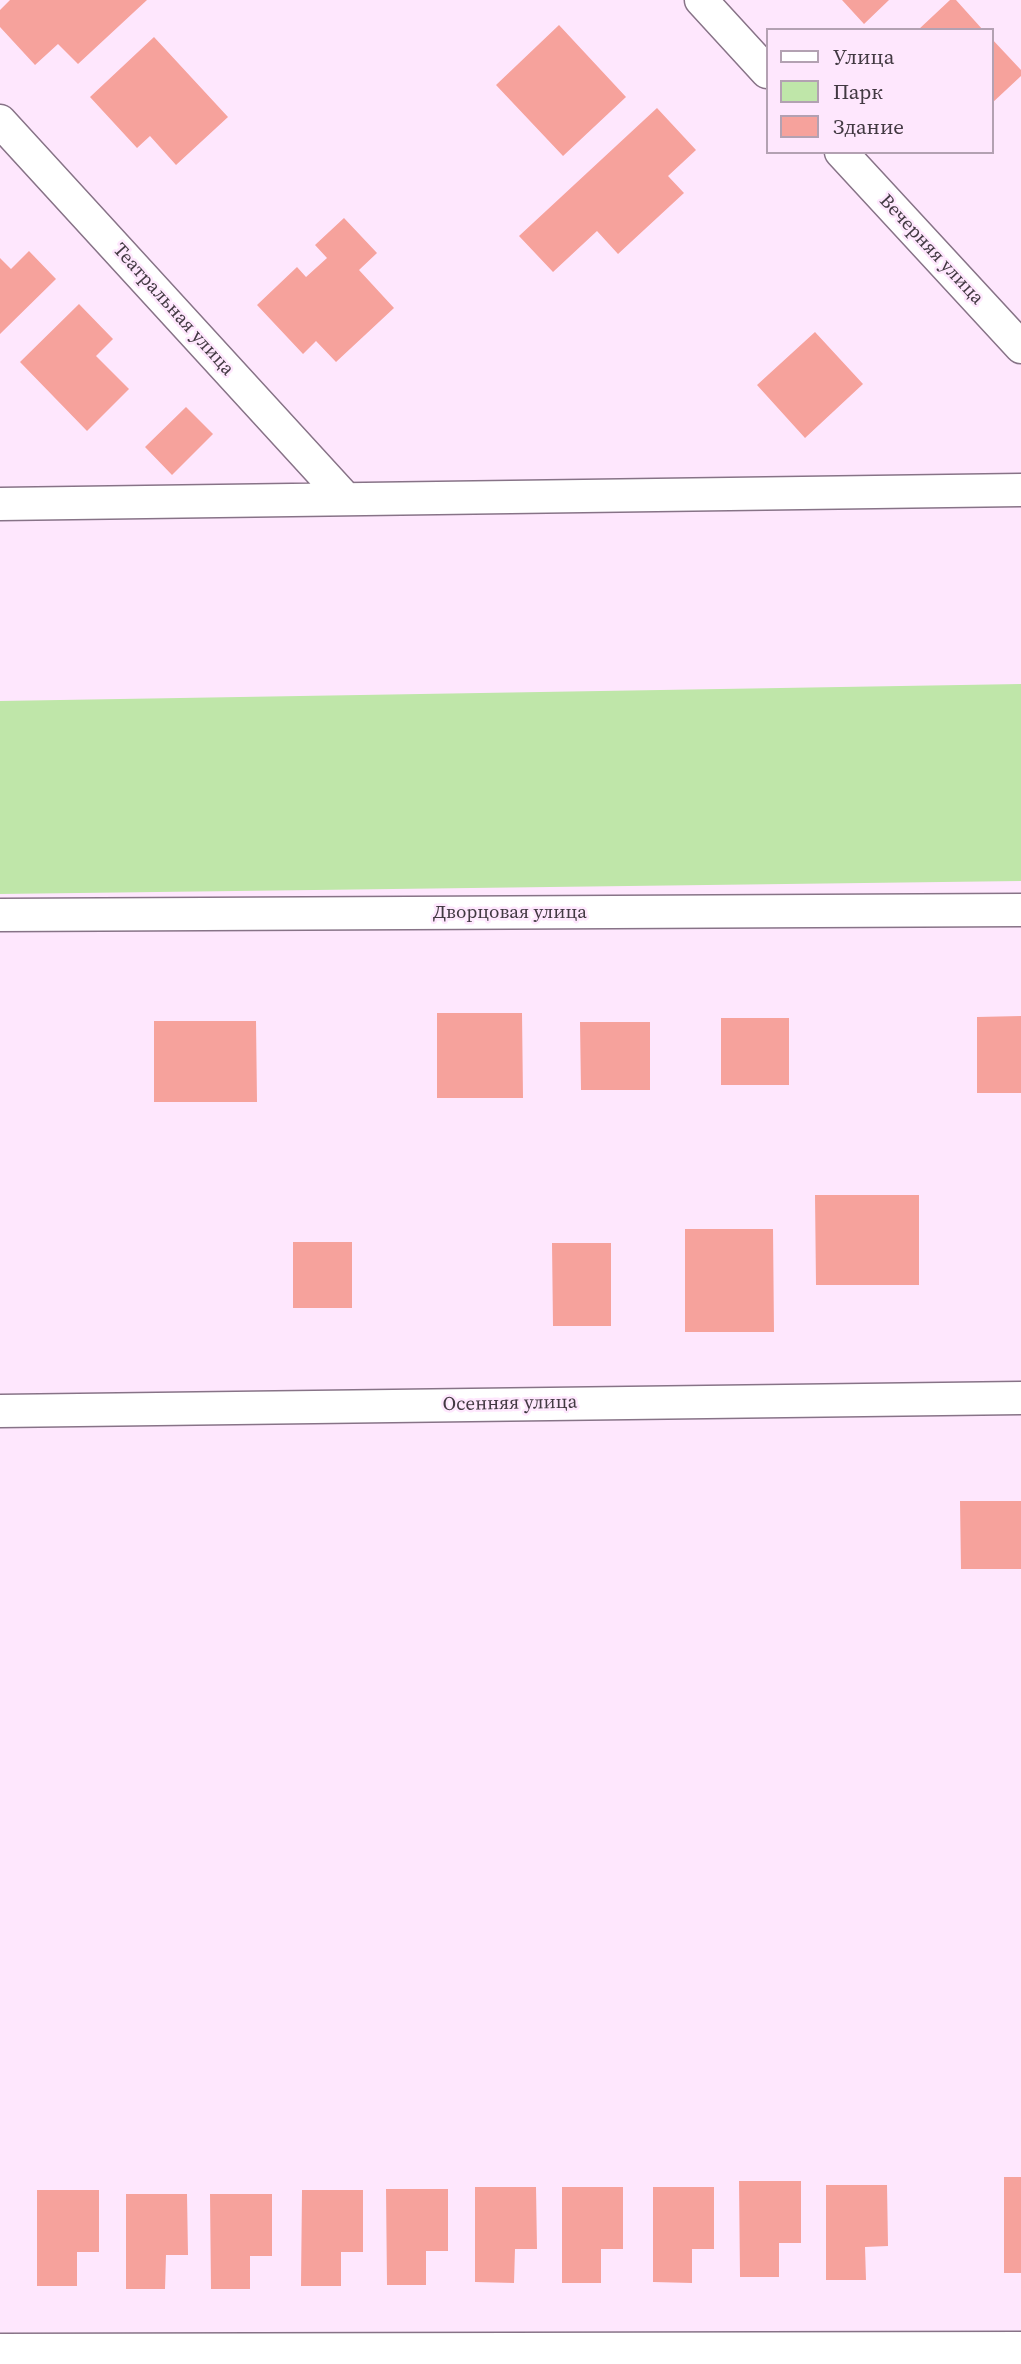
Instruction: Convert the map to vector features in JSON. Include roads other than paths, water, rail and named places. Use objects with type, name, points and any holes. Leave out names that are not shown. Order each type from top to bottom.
[{"type":"street","points":[[701,0],[766,71]]},
{"type":"street","name":"Театральная улица","points":[[0,121],[346,499]]},
{"type":"street","name":"Вечерняя улица","points":[[843,154],[1021,347]]},
{"type":"street","points":[[0,504],[1021,490]]},
{"type":"street","name":"Дворцовая улица","points":[[0,915],[1021,910]]},
{"type":"street","name":"Осенняя улица","points":[[0,1411],[1021,1398]]},
{"type":"street","points":[[0,2350],[1021,2348]]}]
